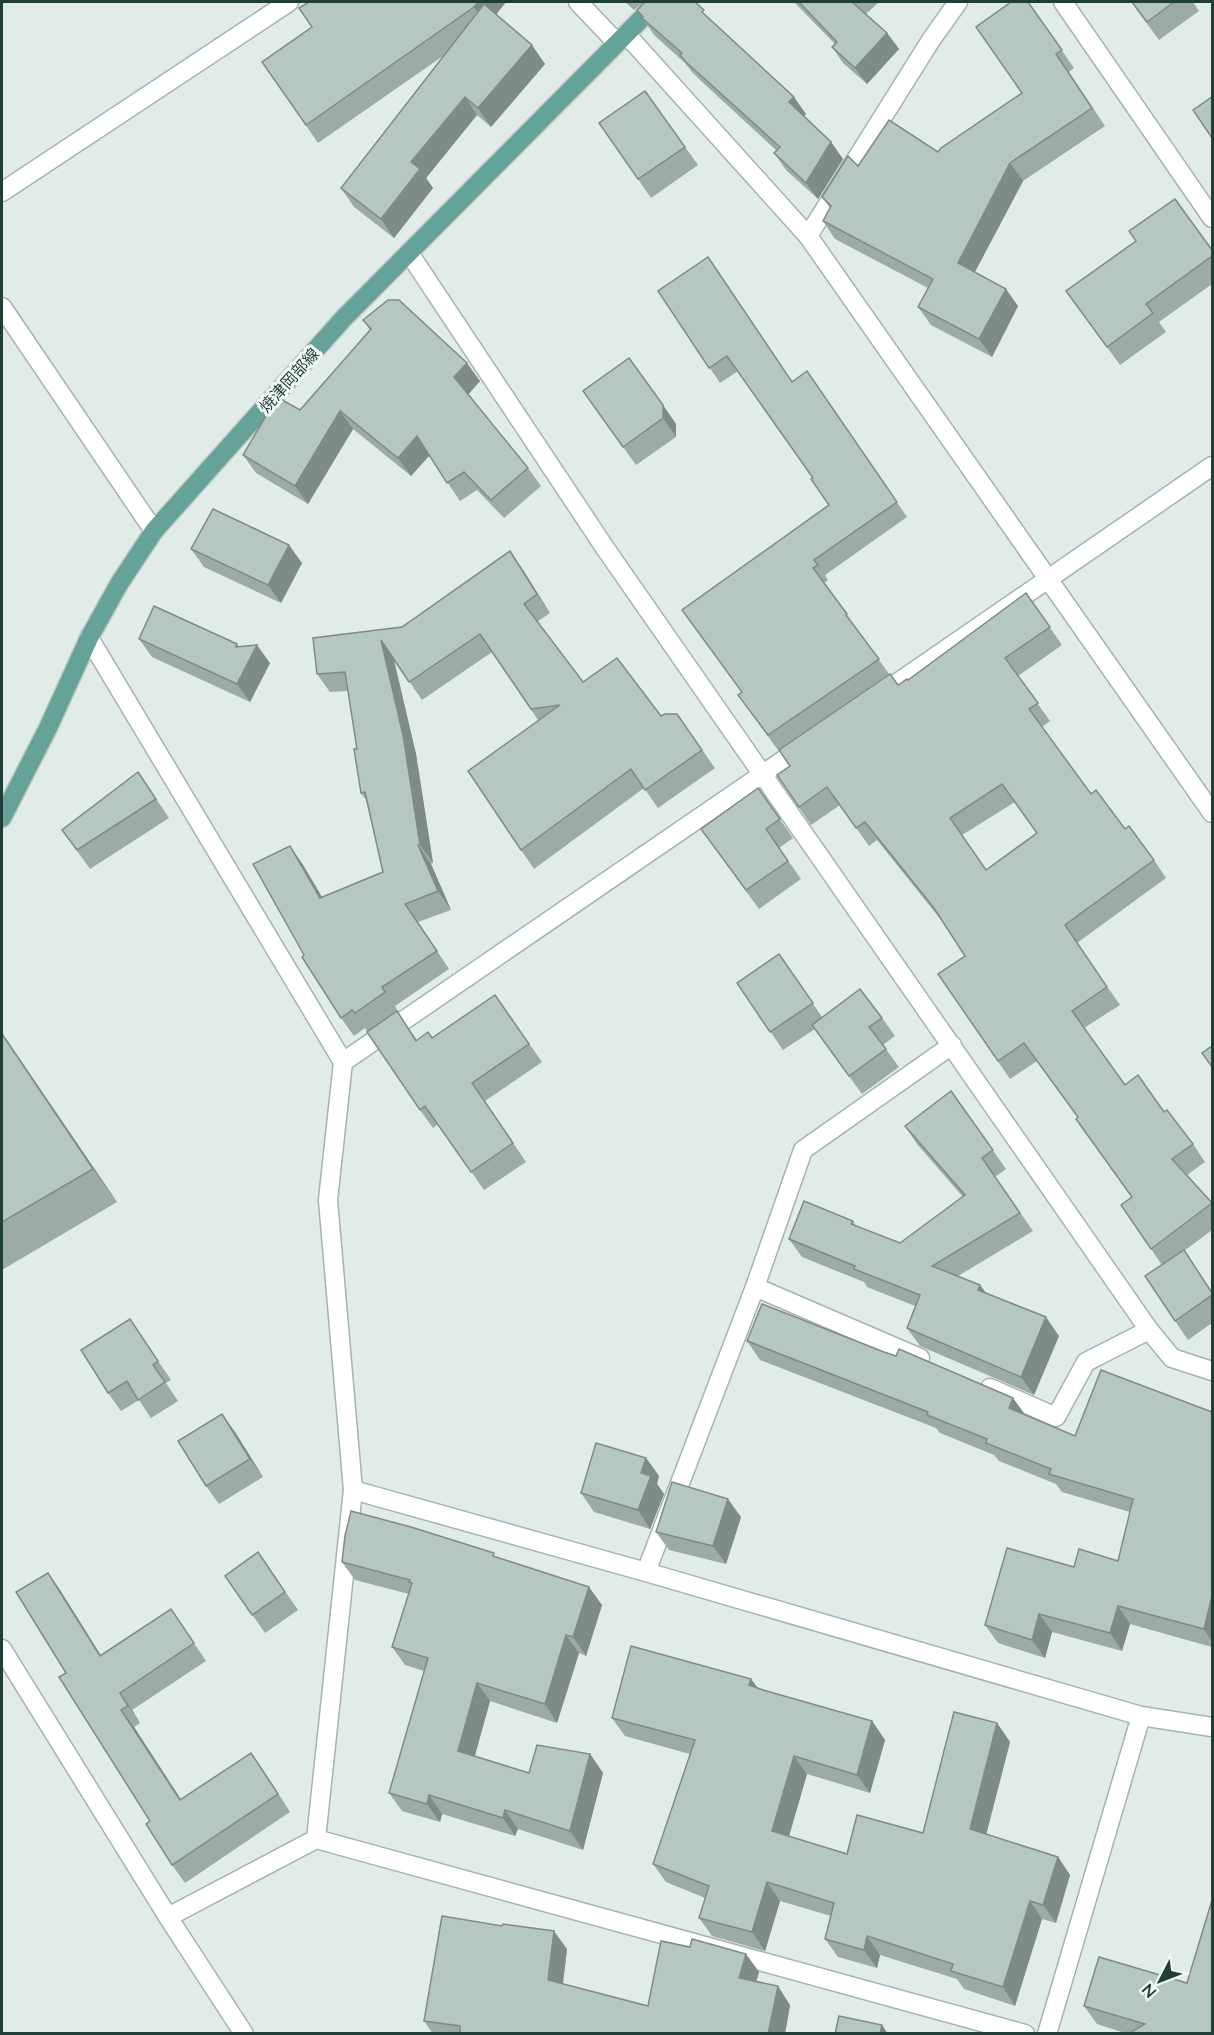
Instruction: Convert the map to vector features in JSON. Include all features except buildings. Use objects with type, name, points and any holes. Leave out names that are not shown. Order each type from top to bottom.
[{"type":"main road","name":"焼津岡部線","points":[[2,818],[48,728],[89,638],[119,584],[154,531],[343,319],[658,2]]},
{"type":"street","points":[[2,192],[288,2]]},
{"type":"street","points":[[578,2],[621,38],[808,236],[1212,813]]},
{"type":"street","points":[[808,236],[931,40],[958,2]]},
{"type":"street","points":[[1063,2],[1212,218]]},
{"type":"street","points":[[409,253],[605,548],[1149,1330],[1172,1359],[1212,1371]]},
{"type":"street","points":[[2,308],[154,531]]},
{"type":"street","points":[[861,707],[1212,466]]},
{"type":"street","points":[[89,638],[343,1062],[328,1200],[353,1490],[316,1839]]},
{"type":"street","points":[[343,1062],[822,734]]},
{"type":"street","points":[[646,1572],[755,1287],[803,1150],[952,1045]]},
{"type":"street","points":[[755,1287],[938,1366]]},
{"type":"street","points":[[970,1380],[1056,1417],[1086,1362],[1149,1330]]},
{"type":"street","points":[[353,1490],[646,1572],[1141,1716],[1212,1727]]},
{"type":"street","points":[[2,1649],[243,2034]]},
{"type":"street","points":[[1047,2034],[1141,1716]]},
{"type":"street","points":[[168,1917],[316,1839],[1025,2034]]}]
